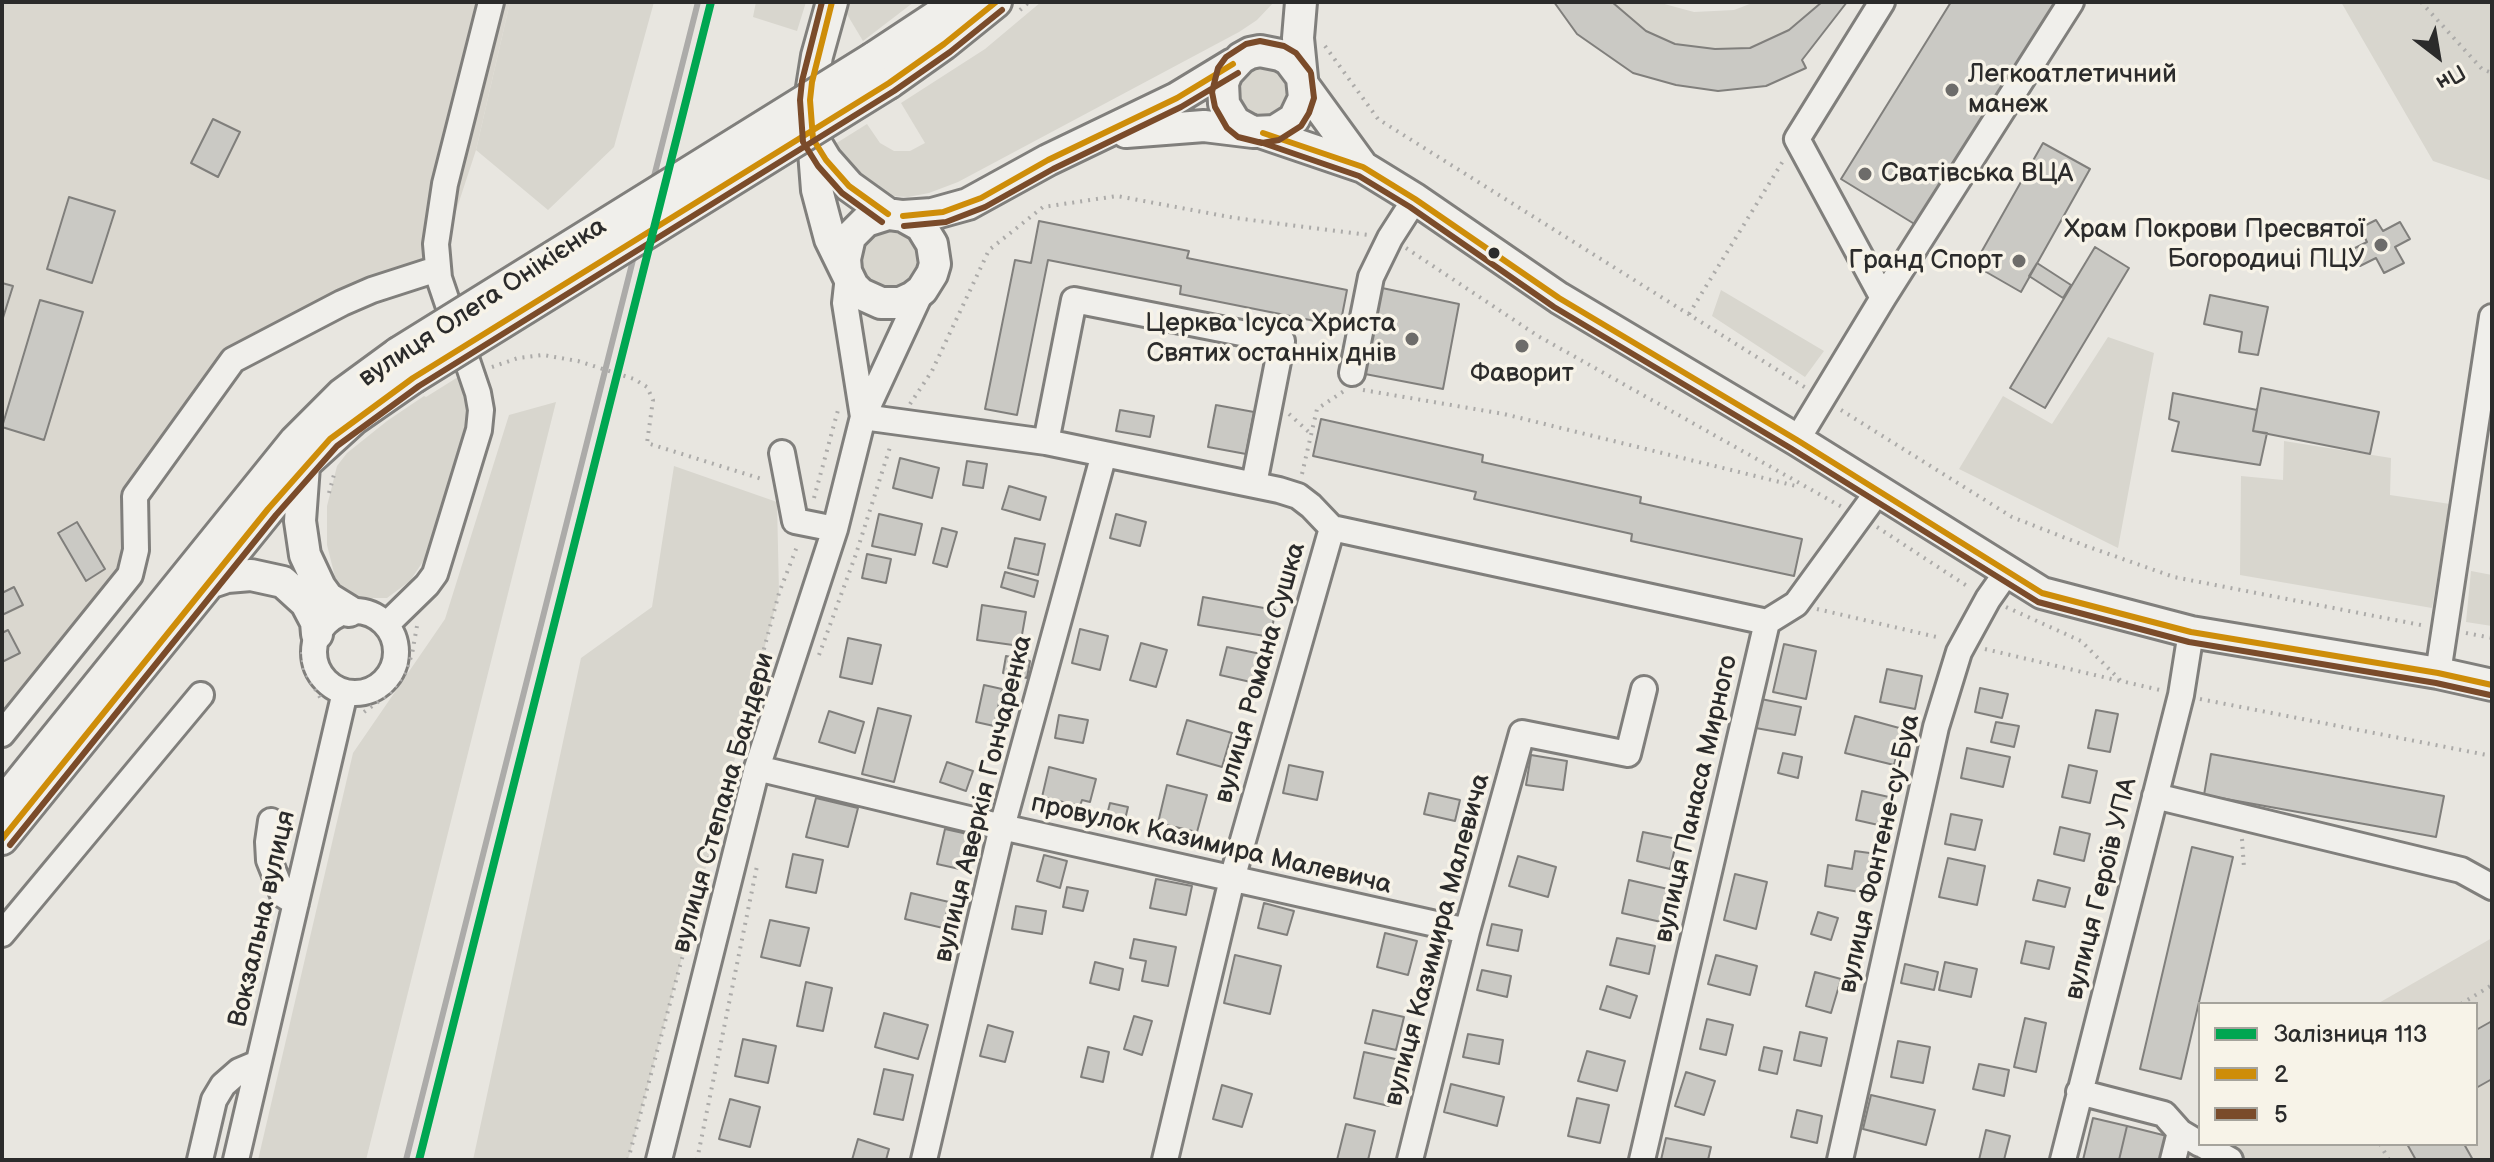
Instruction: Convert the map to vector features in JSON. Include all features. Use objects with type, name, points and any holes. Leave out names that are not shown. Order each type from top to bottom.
[{"type":"main road","points":[[832,2],[812,82],[814,166],[821,211],[836,253],[861,294],[881,303],[903,302],[927,282],[962,224],[997,189]]},
{"type":"main road","points":[[881,70],[958,2]]},
{"type":"main road","points":[[881,70],[944,44],[996,2]]},
{"type":"main road","points":[[1293,2],[1277,26],[1237,61],[1223,83],[1224,104],[1235,122],[1258,133],[1363,167],[1559,298],[1879,490],[2042,593],[2191,632],[2438,673],[2492,685]]},
{"type":"main road","points":[[1097,138],[1140,129],[1182,126],[1258,133],[1285,126],[1294,119],[1304,98],[1298,38],[1301,2]]},
{"type":"main road","points":[[847,273],[845,259],[850,237],[866,221],[896,215],[932,214],[956,208],[1177,98],[1237,61],[1260,51],[1289,60],[1363,167]]},
{"type":"main road","name":"вулиця Олега Онікієнка","points":[[2,804],[301,434],[342,394],[405,366],[881,70]]},
{"type":"main road","points":[[813,139],[826,160],[849,186],[896,215],[921,226],[932,244],[935,264],[927,282]]},
{"type":"main road","name":"вулиця Олега Онікієнка","points":[[2,839],[304,466],[405,366]]},
{"type":"main road","points":[[304,466],[300,521],[305,555],[328,598],[349,611]]},
{"type":"main road","points":[[209,583],[227,577],[251,575],[283,582],[300,594],[306,603],[316,622],[317,634]]},
{"type":"street","points":[[386,625],[435,574],[480,420],[476,383],[437,269],[436,244],[445,184],[491,2]]},
{"type":"street","points":[[1882,2],[1797,139],[1883,298]]},
{"type":"street","points":[[1797,440],[1883,298],[2071,2]]},
{"type":"street","points":[[1352,373],[1371,277],[1390,238],[1415,199]]},
{"type":"street","points":[[2,734],[130,575],[136,550],[135,496],[233,360],[342,303],[437,269]]},
{"type":"street","name":"вулиця Степана Бандери","points":[[847,273],[845,303],[863,417]]},
{"type":"street","name":"вулиця Степана Бандери","points":[[659,1160],[746,765],[835,529],[863,417],[927,282]]},
{"type":"street","points":[[1046,442],[1074,300],[1282,341],[1254,484]]},
{"type":"street","points":[[2438,673],[2492,317]]},
{"type":"street","points":[[863,417],[1046,442],[1254,484],[1298,496],[1332,528],[1767,622],[1796,604],[1879,490]]},
{"type":"street","points":[[782,453],[795,521],[835,529]]},
{"type":"street","name":"вулиця Аверкія Гончаренка","points":[[924,1160],[1002,827],[1104,454]]},
{"type":"street","name":"вулиця Романа Сушка","points":[[1165,1160],[1232,879],[1332,528]]},
{"type":"street","name":"вулиця Фонтене-су-Буа","points":[[1840,1160],[1936,727],[1959,652],[1988,599],[2007,572]]},
{"type":"street","points":[[349,611],[370,613],[386,625],[395,644],[395,658],[383,682],[358,693],[345,692],[328,683],[316,666],[313,654],[317,634],[330,619],[349,611]]},
{"type":"street","name":"вулиця Панаса Мирного","points":[[1642,1160],[1767,622]]},
{"type":"street","name":"вулиця Героїв УПА","points":[[2063,1160],[2181,695],[2191,632]]},
{"type":"street","name":"вулиця Казимира Малевича","points":[[1410,1160],[1467,931],[1522,733],[1628,754],[1644,689]]},
{"type":"street","name":"Вокзальна вулиця","points":[[236,1160],[345,692]]},
{"type":"street","points":[[2,934],[201,695]]},
{"type":"street","name":"провулок Казимира Малевича","points":[[746,765],[1002,827],[1467,931]]},
{"type":"street","points":[[2155,796],[2461,870],[2492,887]]},
{"type":"street","points":[[271,821],[269,860],[281,892],[286,899],[296,903]]},
{"type":"street","points":[[200,1160],[214,1100],[223,1085],[239,1071],[258,1063]]},
{"type":"street","points":[[2079,1092],[2164,1114],[2194,1140],[2173,1160]]},
{"type":"street","points":[[2205,1146],[2230,1160]]},
{"type":"path","points":[[2421,2],[2482,69],[2492,73]]},
{"type":"path","points":[[1337,65],[1378,119],[2012,517],[2174,577],[2492,638]]},
{"type":"path","points":[[1689,314],[1797,139]]},
{"type":"path","points":[[819,656],[856,554],[898,421],[932,371],[989,250],[1043,207],[1117,196],[1235,218],[1390,238]]},
{"type":"path","points":[[487,370],[503,361],[543,355],[578,361],[634,379],[647,387],[653,400],[647,443],[789,488]]},
{"type":"path","points":[[1298,496],[1317,409],[1349,388],[1504,414],[1804,488]]},
{"type":"path","points":[[746,765],[779,593],[807,523],[839,405]]},
{"type":"path","points":[[327,506],[329,493]]},
{"type":"path","points":[[628,1160],[722,807]]},
{"type":"path","points":[[2241,817],[2244,868]]},
{"type":"path","points":[[697,1160],[757,866]]},
{"type":"path","points":[[2464,1002],[2492,985]]},
{"type":"shaded area","points":[[2,2],[510,2],[476,150],[437,269],[233,360],[135,496],[136,550],[2,734]]},
{"type":"shaded area","points":[[510,2],[654,2],[614,147],[548,210],[476,150]]},
{"type":"shaded area","points":[[756,2],[806,2],[797,31],[753,17]]},
{"type":"shaded area","points":[[847,2],[914,2],[863,41],[845,11]]},
{"type":"shaded area","points":[[1041,2],[1274,2],[1257,20],[1239,32],[958,182],[908,197],[888,196],[870,188],[839,153],[835,144],[867,124],[880,143],[894,151],[910,151],[925,143],[901,103],[985,49]]},
{"type":"shaded area","points":[[1612,2],[1657,2],[1694,12],[1734,10],[1755,2],[1822,2],[1789,30],[1750,48],[1715,49],[1675,44],[1646,31]]},
{"type":"shaded area","points":[[2341,2],[2492,2],[2492,181],[2433,161]]},
{"type":"shaded area","points":[[1268,64],[1285,75],[1292,90],[1281,117],[1253,122],[1232,89],[1253,65]]},
{"type":"shaded area","points":[[878,228],[905,228],[924,252],[915,282],[890,290],[875,286],[867,278],[861,269],[861,248],[869,234]]},
{"type":"shaded area","points":[[1721,290],[1824,351],[1805,377],[1712,316]]},
{"type":"shaded area","points":[[2108,337],[2154,353],[2118,548],[1959,469],[2003,396],[2052,424]]},
{"type":"shaded area","points":[[458,377],[468,409],[468,429],[432,548],[410,581],[387,598],[351,594],[335,577],[327,545],[327,506],[337,466],[347,453],[387,421]]},
{"type":"shaded area","points":[[556,402],[366,1160],[258,1160],[353,753],[445,619],[509,415]]},
{"type":"shaded area","points":[[2284,441],[2391,458],[2390,495],[2450,504],[2432,608],[2240,575],[2241,476],[2283,480]]},
{"type":"shaded area","points":[[674,466],[777,502],[779,593],[628,1160],[473,1160],[581,658],[652,607]]},
{"type":"shaded area","points":[[2471,571],[2492,575],[2492,626],[2466,622]]},
{"type":"shaded area","points":[[2492,938],[2492,1160],[2183,1160],[2198,1131],[2198,1146],[2478,1146],[2478,1002],[2380,1002]]},
{"type":"building","points":[[1554,2],[1612,2],[1646,31],[1675,44],[1715,49],[1750,48],[1789,30],[1822,2],[1847,2],[1802,60],[1806,68],[1766,86],[1718,91],[1676,85],[1633,73],[1577,34]]},
{"type":"building","name":"Легкоатлетичний манеж","points":[[1951,2],[2062,2],[1921,228],[1841,179]]},
{"type":"building","points":[[213,119],[240,132],[218,177],[191,163]]},
{"type":"building","points":[[2043,143],[2090,169],[2021,292],[1974,265]]},
{"type":"building","points":[[69,197],[115,211],[92,283],[47,269]]},
{"type":"building","name":"Храм Покрови Пресвятої Богородиці ПЦУ","points":[[2376,220],[2383,231],[2400,222],[2410,239],[2395,247],[2404,263],[2384,273],[2376,258],[2360,266],[2351,250],[2367,242],[2360,228]]},
{"type":"building","points":[[1039,221],[1189,251],[1187,258],[1347,290],[1340,326],[1180,294],[1181,286],[1048,260],[1017,415],[985,409],[1015,260],[1031,263]]},
{"type":"building","points":[[2095,247],[2129,268],[2045,408],[2010,388]]},
{"type":"building","points":[[2037,263],[2071,285],[2063,298],[2029,276]]},
{"type":"building","points":[[2,283],[13,286],[2,321]]},
{"type":"building","name":"Церква Ісуса Христа Святих останніх днів","points":[[1382,288],[1459,304],[1443,389],[1365,374]]},
{"type":"building","points":[[2210,295],[2268,307],[2258,355],[2239,352],[2242,332],[2204,324]]},
{"type":"building","points":[[40,300],[83,312],[44,440],[2,427]]},
{"type":"building","points":[[2261,388],[2379,412],[2370,454],[2253,431]]},
{"type":"building","points":[[2173,393],[2257,410],[2253,431],[2267,433],[2260,465],[2172,451],[2179,422],[2169,419]]},
{"type":"building","points":[[1216,405],[1254,412],[1246,454],[1208,447]]},
{"type":"building","points":[[1120,410],[1154,416],[1150,437],[1116,431]]},
{"type":"building","points":[[1321,419],[1483,455],[1482,462],[1641,497],[1640,503],[1802,539],[1794,576],[1631,541],[1632,534],[1474,499],[1476,492],[1313,456]]},
{"type":"building","points":[[900,458],[939,468],[932,498],[893,488]]},
{"type":"building","points":[[967,461],[987,464],[983,488],[963,485]]},
{"type":"building","points":[[1009,486],[1046,497],[1040,520],[1002,509]]},
{"type":"building","points":[[879,514],[922,524],[915,555],[872,546]]},
{"type":"building","points":[[1116,514],[1146,522],[1140,546],[1110,538]]},
{"type":"building","points":[[77,522],[105,569],[86,581],[58,533]]},
{"type":"building","points":[[942,528],[957,532],[947,567],[933,563]]},
{"type":"building","points":[[1015,538],[1045,544],[1038,575],[1008,568]]},
{"type":"building","points":[[867,554],[891,559],[886,583],[862,578]]},
{"type":"building","points":[[1005,572],[1038,581],[1034,597],[1001,587]]},
{"type":"building","points":[[14,587],[23,605],[2,615],[2,593]]},
{"type":"building","points":[[1203,597],[1275,610],[1271,637],[1198,625]]},
{"type":"building","points":[[982,605],[1026,612],[1020,646],[977,640]]},
{"type":"building","points":[[1080,629],[1108,636],[1100,670],[1072,663]]},
{"type":"building","points":[[8,630],[20,653],[2,662],[2,633]]},
{"type":"building","points":[[848,638],[881,645],[872,684],[840,677]]},
{"type":"building","points":[[1141,643],[1167,650],[1156,687],[1130,680]]},
{"type":"building","points":[[1784,644],[1816,651],[1806,699],[1773,692]]},
{"type":"building","points":[[1227,647],[1261,654],[1255,683],[1220,675]]},
{"type":"building","points":[[1006,656],[1030,661],[1027,678],[1003,673]]},
{"type":"building","points":[[1887,669],[1922,676],[1915,709],[1880,702]]},
{"type":"building","points":[[984,685],[1002,689],[994,726],[976,722]]},
{"type":"building","points":[[1980,688],[2008,694],[2002,718],[1975,712]]},
{"type":"building","points":[[1756,698],[1801,707],[1795,735],[1750,727]]},
{"type":"building","points":[[878,708],[911,716],[894,782],[862,774]]},
{"type":"building","points":[[2096,710],[2118,714],[2110,752],[2088,748]]},
{"type":"building","points":[[829,711],[864,722],[855,753],[819,742]]},
{"type":"building","points":[[1059,715],[1088,720],[1083,743],[1055,738]]},
{"type":"building","points":[[1855,716],[1903,729],[1894,765],[1845,753]]},
{"type":"building","points":[[1187,720],[1232,733],[1222,767],[1177,754]]},
{"type":"building","points":[[1996,722],[2019,726],[2014,747],[1991,742]]},
{"type":"building","points":[[1967,748],[2010,757],[2003,787],[1961,778]]},
{"type":"building","points":[[1783,753],[1802,757],[1798,778],[1778,773]]},
{"type":"building","points":[[2211,754],[2444,796],[2436,837],[2204,795]]},
{"type":"building","points":[[1531,755],[1567,761],[1563,790],[1526,785]]},
{"type":"building","points":[[947,762],[973,771],[966,791],[940,782]]},
{"type":"building","points":[[1289,765],[1323,772],[1317,800],[1283,793]]},
{"type":"building","points":[[2069,765],[2097,771],[2090,803],[2062,797]]},
{"type":"building","points":[[1049,767],[1096,779],[1090,802],[1082,800],[1080,806],[1042,797]]},
{"type":"building","points":[[1167,785],[1207,795],[1197,832],[1158,823]]},
{"type":"building","points":[[1862,791],[1889,797],[1883,826],[1856,820]]},
{"type":"building","points":[[1429,793],[1460,800],[1455,821],[1424,814]]},
{"type":"building","points":[[816,798],[858,808],[848,847],[806,837]]},
{"type":"building","points":[[1110,803],[1128,807],[1122,832],[1104,827]]},
{"type":"building","points":[[1951,814],[1982,820],[1975,850],[1945,844]]},
{"type":"building","points":[[2060,827],[2090,834],[2084,861],[2054,854]]},
{"type":"building","points":[[945,829],[972,835],[964,870],[937,864]]},
{"type":"building","points":[[1643,832],[1677,839],[1670,869],[1637,861]]},
{"type":"building","points":[[2192,847],[2233,857],[2181,1079],[2140,1069]]},
{"type":"building","points":[[1855,851],[1877,854],[1871,894],[1825,886],[1828,865],[1852,869]]},
{"type":"building","points":[[793,854],[823,860],[816,893],[786,887]]},
{"type":"building","points":[[1044,855],[1067,861],[1060,888],[1037,881]]},
{"type":"building","points":[[1518,856],[1556,867],[1548,897],[1509,886]]},
{"type":"building","points":[[1948,858],[1985,866],[1977,905],[1939,897]]},
{"type":"building","points":[[1735,874],[1767,882],[1756,929],[1724,920]]},
{"type":"building","points":[[1156,879],[1192,886],[1186,915],[1150,908]]},
{"type":"building","points":[[1629,880],[1668,889],[1661,922],[1622,913]]},
{"type":"building","points":[[2038,880],[2070,888],[2065,907],[2033,900]]},
{"type":"building","points":[[1067,887],[1088,891],[1083,911],[1063,907]]},
{"type":"building","points":[[911,893],[949,902],[943,928],[905,919]]},
{"type":"building","points":[[1264,903],[1294,911],[1287,935],[1258,928]]},
{"type":"building","points":[[1016,906],[1046,911],[1042,934],[1012,929]]},
{"type":"building","points":[[1818,912],[1838,918],[1831,940],[1811,934]]},
{"type":"building","points":[[770,920],[809,928],[800,966],[761,957]]},
{"type":"building","points":[[1492,924],[1522,930],[1518,951],[1487,945]]},
{"type":"building","points":[[1385,933],[1417,941],[1408,975],[1377,967]]},
{"type":"building","points":[[1617,938],[1655,946],[1649,974],[1610,965]]},
{"type":"building","points":[[1134,939],[1176,947],[1168,986],[1142,981],[1146,961],[1130,958]]},
{"type":"building","points":[[2026,941],[2054,947],[2049,969],[2021,963]]},
{"type":"building","points":[[1235,955],[1281,966],[1270,1014],[1224,1003]]},
{"type":"building","points":[[1716,955],[1757,966],[1750,995],[1708,984]]},
{"type":"building","points":[[1095,962],[1123,969],[1119,990],[1090,983]]},
{"type":"building","points":[[1945,962],[1977,969],[1971,997],[1939,990]]},
{"type":"building","points":[[1905,964],[1938,972],[1934,990],[1901,983]]},
{"type":"building","points":[[1482,970],[1511,976],[1507,997],[1477,990]]},
{"type":"building","points":[[1815,972],[1841,979],[1831,1013],[1806,1006]]},
{"type":"building","points":[[806,982],[832,988],[823,1031],[797,1026]]},
{"type":"building","points":[[1607,986],[1637,996],[1630,1018],[1600,1009]]},
{"type":"building","points":[[1373,1010],[1404,1017],[1396,1050],[1365,1043]]},
{"type":"building","points":[[884,1013],[928,1025],[918,1059],[875,1047]]},
{"type":"building","points":[[1134,1016],[1152,1021],[1142,1055],[1124,1049]]},
{"type":"building","points":[[2025,1018],[2046,1023],[2036,1072],[2014,1067]]},
{"type":"building","points":[[1707,1019],[1733,1025],[1726,1055],[1700,1049]]},
{"type":"building","points":[[2492,1021],[2492,1079],[2478,1087],[2478,1029]]},
{"type":"building","points":[[988,1025],[1013,1032],[1005,1062],[980,1056]]},
{"type":"building","points":[[1800,1032],[1827,1038],[1821,1066],[1794,1060]]},
{"type":"building","points":[[1468,1034],[1503,1040],[1499,1064],[1463,1057]]},
{"type":"building","points":[[743,1039],[776,1046],[768,1083],[735,1076]]},
{"type":"building","points":[[1898,1041],[1930,1047],[1923,1083],[1891,1077]]},
{"type":"building","points":[[1088,1047],[1109,1052],[1103,1082],[1081,1077]]},
{"type":"building","points":[[1764,1047],[1782,1051],[1777,1074],[1759,1070]]},
{"type":"building","points":[[1587,1051],[1625,1061],[1617,1091],[1578,1081]]},
{"type":"building","points":[[1364,1052],[1400,1060],[1389,1106],[1354,1098]]},
{"type":"building","points":[[1979,1064],[2009,1070],[2004,1096],[1973,1089]]},
{"type":"building","points":[[884,1069],[913,1075],[903,1120],[874,1114]]},
{"type":"building","points":[[1686,1072],[1715,1081],[1704,1115],[1675,1106]]},
{"type":"building","points":[[1451,1084],[1504,1097],[1497,1126],[1444,1112]]},
{"type":"building","points":[[1222,1085],[1252,1094],[1242,1127],[1213,1119]]},
{"type":"building","points":[[1871,1095],[1935,1110],[1926,1145],[1863,1129]]},
{"type":"building","points":[[1577,1098],[1609,1105],[1600,1143],[1568,1136]]},
{"type":"building","points":[[730,1099],[760,1107],[750,1147],[719,1139]]},
{"type":"building","points":[[1797,1110],[1822,1116],[1817,1143],[1791,1137]]},
{"type":"building","points":[[2093,1118],[2127,1126],[2119,1160],[2083,1160]]},
{"type":"building","points":[[1346,1124],[1375,1131],[1368,1160],[1337,1160]]},
{"type":"building","points":[[2127,1126],[2167,1136],[2161,1160],[2119,1160]]},
{"type":"building","points":[[1986,1130],[2010,1136],[2004,1160],[1979,1160]]},
{"type":"building","points":[[1666,1138],[1711,1147],[1708,1160],[1661,1160]]},
{"type":"building","points":[[858,1139],[889,1149],[886,1160],[852,1160]]},
{"type":"building","points":[[2408,1146],[2465,1146],[2473,1160],[2416,1160]]},
{"type":"railway","points":[[406,1160],[698,2]]},
{"type":"rail line","name":"113","points":[[419,1160],[711,2]]},
{"type":"transit line","name":"5","points":[[822,2],[802,81],[803,142],[818,166],[842,193],[882,222]]},
{"type":"transit line","name":"2","points":[[832,2],[812,82],[813,139],[826,160],[849,186],[888,214]]},
{"type":"transit line","name":"2","points":[[2,839],[268,509],[330,439],[413,378],[889,83],[996,2]]},
{"type":"transit line","name":"5","points":[[10,845],[276,515],[337,446],[419,386],[894,91],[1002,10]]},
{"type":"transit line","name":"5","points":[[1310,71],[1296,53],[1284,46],[1260,41],[1246,44],[1226,57],[1218,68],[1212,92],[1215,107],[1227,128],[1238,137],[1262,143],[1279,140],[1301,126],[1309,113],[1314,98],[1311,73]]},
{"type":"transit line","name":"2","points":[[903,216],[943,212],[981,198],[1048,160],[1177,98],[1233,64]]},
{"type":"transit line","name":"5","points":[[904,226],[946,222],[985,207],[1053,169],[1181,107],[1238,73]]},
{"type":"transit line","name":"2","points":[[1263,133],[1363,167],[1559,298],[1797,440],[2042,593],[2191,632],[2438,673],[2492,685]]},
{"type":"transit line","name":"5","points":[[1260,142],[1359,176],[1410,207],[1554,307],[1792,449],[2038,602],[2189,642],[2436,683],[2490,695]]},
{"type":"place","name":"Легкоатлетичний манеж","points":[[1952,90]]},
{"type":"place","name":"Сватівська ВЦА","points":[[1865,174]]},
{"type":"place","name":"Храм Покрови Пресвятої Богородиці ПЦУ","points":[[2381,245]]},
{"type":"place","name":"Гранд Спорт","points":[[2019,261]]},
{"type":"place","name":"Церква Ісуса Христа Святих останніх днів","points":[[1412,339]]},
{"type":"place","name":"Фаворит","points":[[1522,346]]}]
